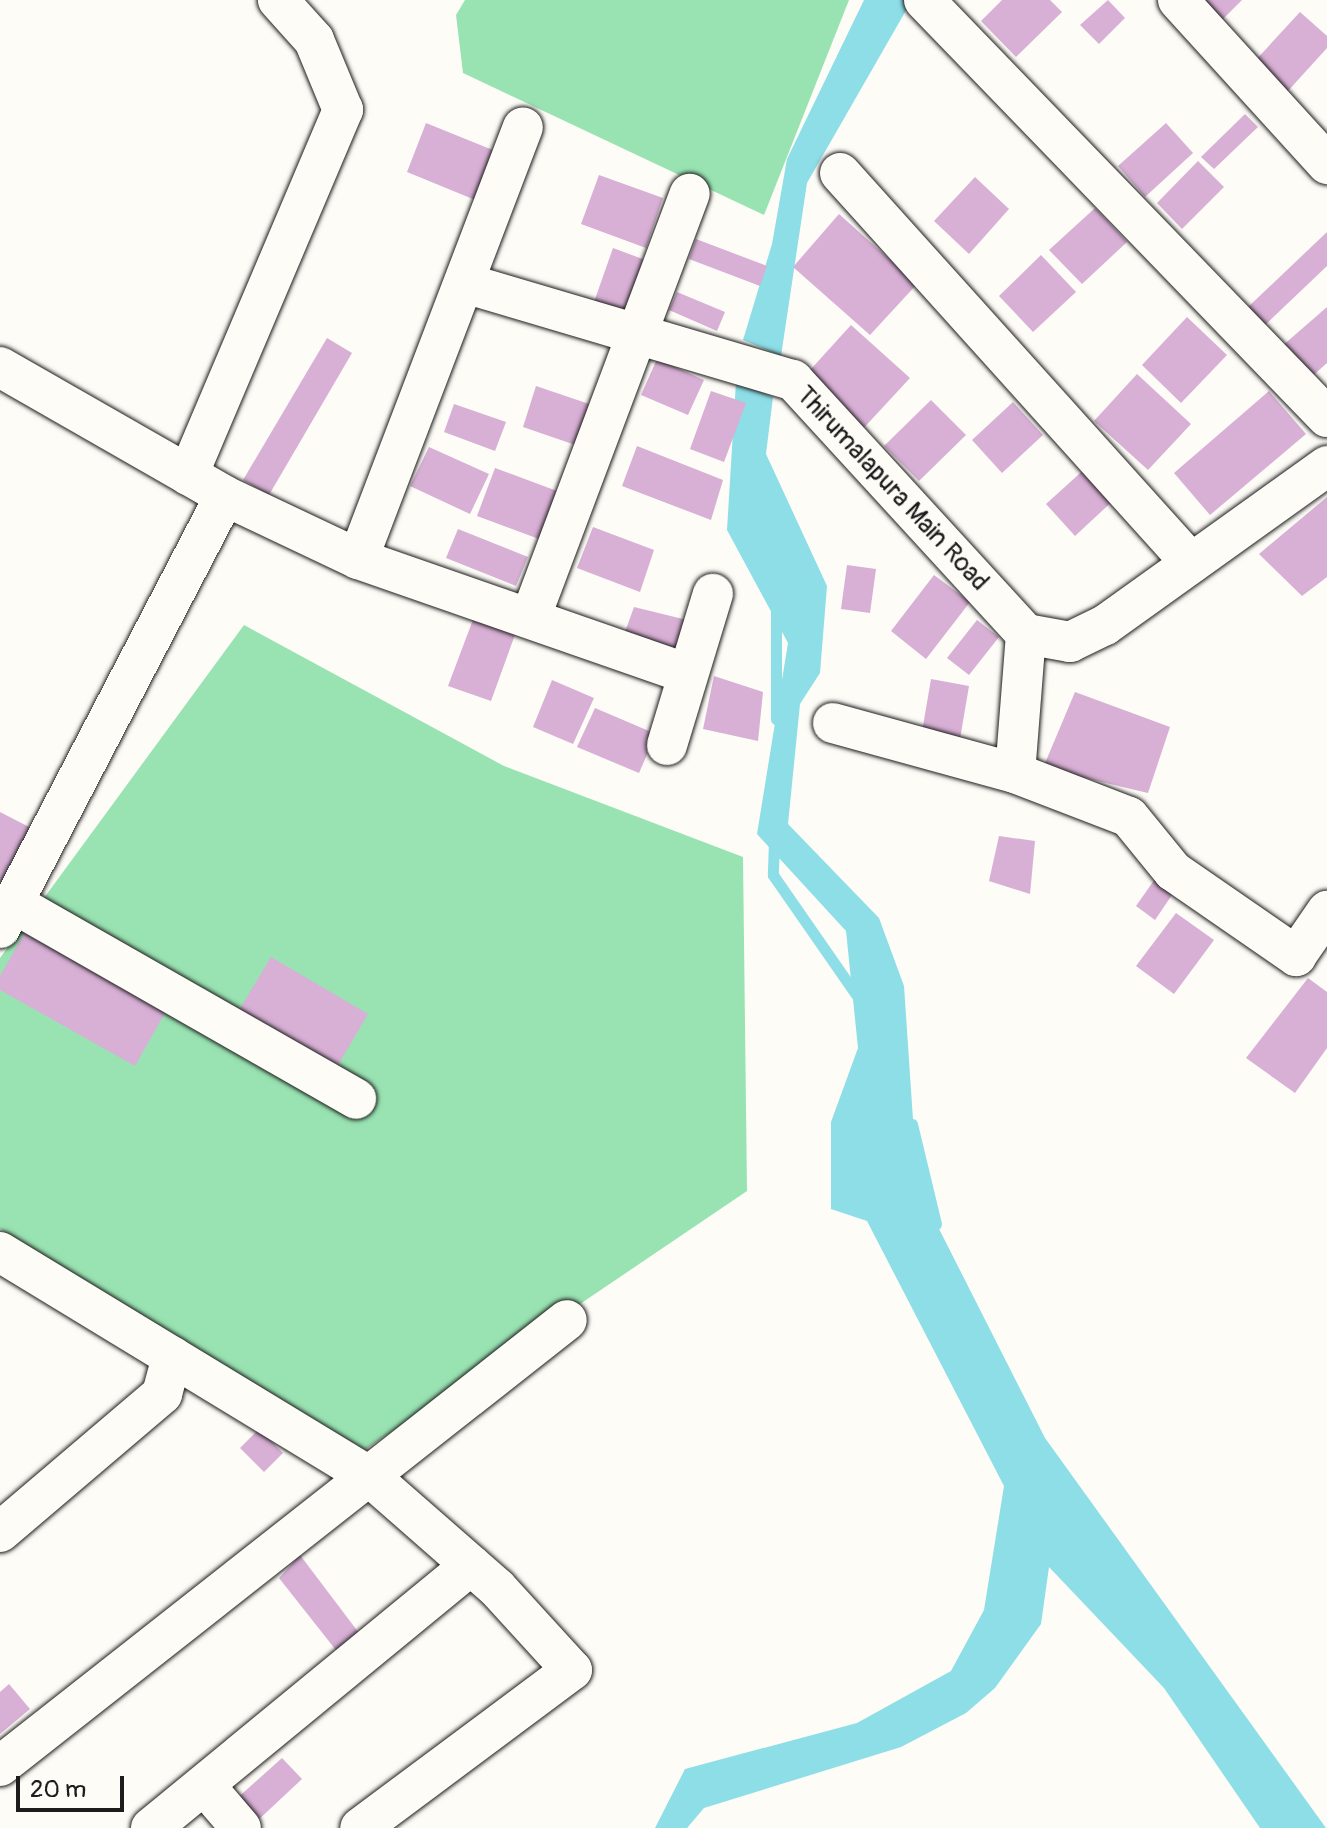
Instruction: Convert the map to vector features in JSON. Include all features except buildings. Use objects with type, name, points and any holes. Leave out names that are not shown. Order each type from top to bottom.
[{"type":"street","points":[[188,475],[343,110],[314,40],[278,0]]},
{"type":"street","points":[[924,0],[1327,417]]},
{"type":"street","points":[[1178,0],[1327,164]]},
{"type":"street","points":[[358,559],[468,284],[523,127]]},
{"type":"street","points":[[840,173],[1191,563]]},
{"type":"street","points":[[531,616],[690,194]]},
{"type":"street","name":"Thirumalapura Main Road","points":[[468,284],[771,373],[1026,634]]},
{"type":"street","points":[[0,367],[225,496],[358,559],[531,616],[688,674]]},
{"type":"street","points":[[1015,773],[1026,634],[1070,642],[1191,563],[1327,466]]},
{"type":"street","points":[[225,496],[6,916],[356,1099]]},
{"type":"street","points":[[667,745],[713,594]]},
{"type":"street","points":[[833,723],[1015,773],[1129,817],[1173,871],[1296,956],[1327,911]]},
{"type":"street","points":[[0,1252],[369,1476],[471,1565],[572,1670],[360,1828]]},
{"type":"street","points":[[0,1766],[567,1320]]},
{"type":"street","points":[[0,1532],[162,1394],[172,1356]]},
{"type":"street","points":[[151,1828],[471,1565]]},
{"type":"street","points":[[205,1786],[241,1828]]},
{"type":"green space","points":[[465,0],[849,0],[764,215],[463,73],[456,15]]},
{"type":"green space","points":[[244,625],[504,766],[743,857],[747,1191],[360,1453],[0,1229],[0,958]]},
{"type":"water","points":[[864,0],[912,0],[807,183],[781,356],[743,340],[772,244],[787,159]]},
{"type":"water","points":[[736,382],[773,397],[766,454],[827,586],[820,673],[800,704],[788,824],[879,918],[904,986],[914,1134],[934,1219],[1045,1438],[1326,1828],[1260,1828],[1164,1688],[1049,1567],[1041,1624],[995,1688],[966,1713],[901,1747],[704,1808],[687,1828],[655,1828],[685,1769],[857,1723],[951,1671],[984,1610],[1004,1486],[867,1221],[831,1209],[831,1122],[858,1048],[846,931],[757,834],[788,643],[727,530]]},
{"type":"waterway","points":[[776,605],[776,719]]},
{"type":"waterway","points":[[774,841],[773,875],[860,1000]]},
{"type":"waterway","points":[[912,1124],[936,1224]]}]
